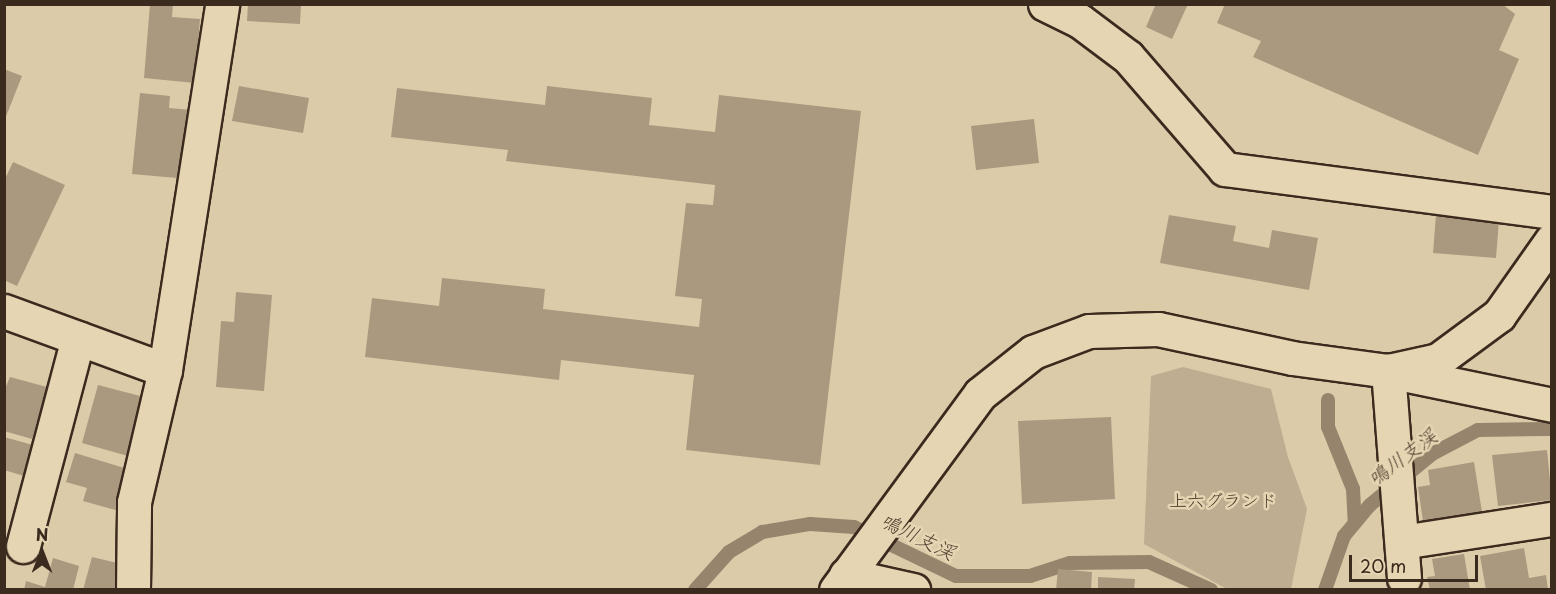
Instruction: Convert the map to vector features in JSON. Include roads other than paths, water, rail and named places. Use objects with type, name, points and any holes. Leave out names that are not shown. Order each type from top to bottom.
[{"type":"street","points":[[133,590],[134,502],[165,370],[222,4]]},
{"type":"street","points":[[1045,4],[1084,13],[1128,57],[1225,169],[1551,212]]},
{"type":"street","points":[[1388,371],[1438,360],[1499,315],[1551,240]]},
{"type":"street","points":[[4,311],[165,370]]},
{"type":"street","points":[[841,582],[980,394],[1033,352],[1089,331],[1158,329],[1292,358],[1388,371],[1551,405]]},
{"type":"street","points":[[23,546],[78,338]]},
{"type":"street","points":[[1388,371],[1404,578]]},
{"type":"street","points":[[1401,528],[1551,519]]},
{"type":"street","points":[[841,582],[913,590]]},
{"type":"waterway","points":[[1328,400],[1328,427],[1353,489],[1355,523]]},
{"type":"waterway","name":"鳴川支渓","points":[[1325,590],[1344,536],[1370,505],[1432,454],[1478,430],[1552,429]]},
{"type":"waterway","name":"鳴川支渓","points":[[695,590],[729,552],[762,532],[810,524],[854,527],[956,576],[1030,576],[1070,563],[1149,562],[1211,590]]},
{"type":"park label","name":"上六グランド","points":[[1223,500]]}]
